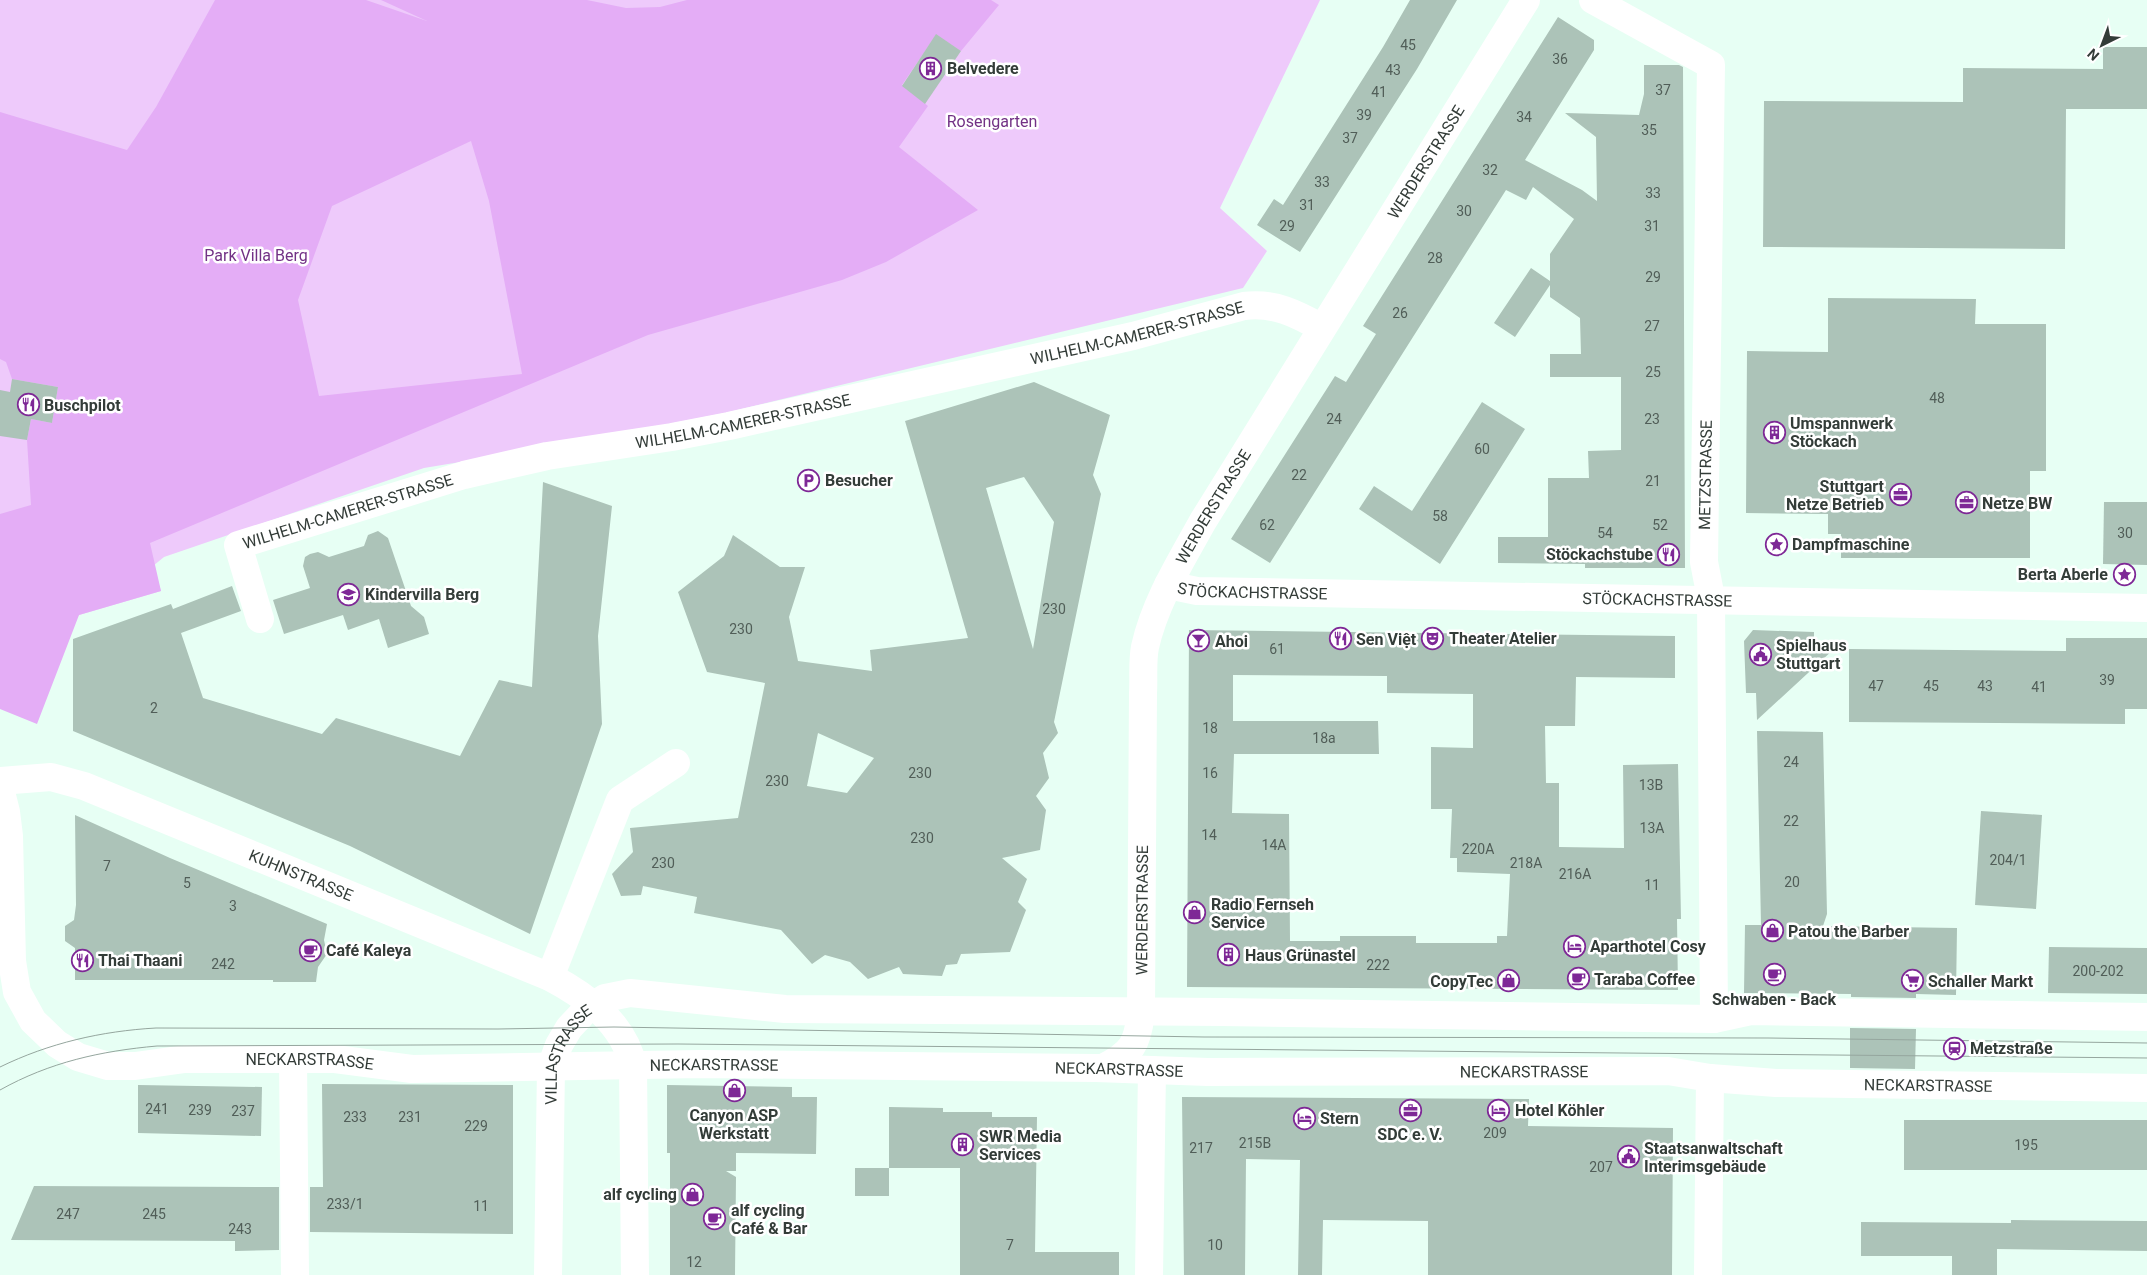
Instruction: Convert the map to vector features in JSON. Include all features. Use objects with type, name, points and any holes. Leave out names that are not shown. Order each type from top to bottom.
[{"type":"street","name":"WERDERSTRASSE","points":[[1103,1068],[1118,1060],[1132,1048],[1139,1035],[1141,1011],[1145,649],[1152,623],[1168,585],[1203,521],[1526,0]]},
{"type":"street","name":"METZSTRASSE","points":[[1593,0],[1711,65],[1704,562],[1711,598],[1714,1019]]},
{"type":"street","name":"WILHELM-CAMERER-STRASSE","points":[[260,619],[238,545],[464,475],[547,456],[672,437],[729,426],[1133,336],[1244,306],[1262,304],[1294,312],[1322,328]]},
{"type":"street","name":"STÖCKACHSTRASSE","points":[[1168,585],[1197,591],[1711,598],[2147,608]]},
{"type":"street","points":[[550,977],[620,800],[676,763]]},
{"type":"street","name":"KUHNSTRASSE","points":[[0,781],[51,777],[84,786],[550,977],[577,991],[594,1004]]},
{"type":"street","name":"NECKARSTRASSE","points":[[0,788],[9,836],[12,961],[17,992],[33,1021],[44,1033],[68,1052],[92,1062],[123,1067],[173,1060],[335,1059],[412,1069],[701,1064],[1152,1070],[1668,1071],[1710,1078],[1776,1083],[2147,1088]]},
{"type":"street","points":[[594,1004],[605,998],[630,993],[785,1009],[1141,1011],[1714,1019],[1751,1011],[2147,1017]]},
{"type":"street","name":"VILLASTRASSE","points":[[548,1275],[551,1067],[559,1044],[569,1028],[594,1004],[614,1027],[625,1044],[633,1066],[635,1275]]},
{"type":"street","points":[[293,1060],[295,1275]]},
{"type":"street","points":[[1149,1275],[1152,1070]]},
{"type":"street","points":[[1708,1275],[1710,1078]]},
{"type":"green space","name":"Park Villa Berg","points":[[0,0],[1320,0],[1220,208],[1267,251],[1243,288],[725,413],[550,447],[424,468],[164,557],[153,566],[161,591],[79,615],[0,709]]},
{"type":"green space","points":[[215,0],[366,0],[427,21],[381,0],[587,0],[626,8],[660,7],[687,0],[991,0],[999,5],[961,51],[936,35],[902,85],[928,106],[899,147],[978,210],[886,262],[842,280],[648,335],[150,543],[161,591],[79,615],[37,724],[0,709],[0,514],[31,505],[27,440],[31,419],[52,423],[58,387],[12,379],[6,362],[0,359],[0,112],[127,150],[156,107]],"holes":[[[471,141],[489,201],[522,374],[319,396],[298,300],[332,206]]]},
{"type":"building","points":[[1410,0],[1457,0],[1417,69],[1300,252],[1257,225],[1274,199],[1283,205],[1383,47]]},
{"type":"building","points":[[1558,17],[1594,40],[1594,50],[1525,160],[1582,190],[1597,201],[1596,137],[1565,113],[1639,115],[1644,94],[1644,65],[1679,65],[1683,67],[1685,568],[1585,568],[1585,564],[1498,563],[1498,537],[1548,537],[1548,478],[1589,478],[1588,451],[1621,450],[1621,377],[1550,377],[1550,354],[1581,354],[1580,318],[1550,297],[1550,285],[1515,337],[1494,323],[1531,268],[1550,281],[1550,254],[1574,219],[1533,187],[1526,200],[1506,190],[1270,563],[1231,539],[1335,376],[1346,382],[1376,334],[1363,326]]},
{"type":"building","name":"Belvedere","points":[[936,34],[961,51],[925,104],[902,86]]},
{"type":"building","points":[[2103,47],[2147,47],[2147,109],[2066,109],[2065,249],[1763,247],[1764,101],[1963,102],[1963,68],[2103,69]]},
{"type":"building","points":[[1828,298],[1976,299],[1975,324],[2046,324],[2046,471],[2030,471],[2030,558],[1841,558],[1841,534],[1828,534],[1828,514],[1746,513],[1747,351],[1828,352]]},
{"type":"building","name":"Buschpilot","points":[[12,379],[58,387],[52,423],[31,419],[27,440],[0,436],[0,390],[10,392]]},
{"type":"building","points":[[1034,382],[1110,415],[1093,475],[1101,494],[1054,722],[1058,733],[1043,753],[1049,778],[1036,796],[1046,810],[1040,850],[1002,858],[1027,879],[1018,902],[1026,910],[1010,952],[961,954],[957,964],[946,965],[942,976],[903,974],[899,967],[868,979],[850,962],[825,955],[812,964],[781,930],[694,913],[697,897],[643,886],[641,895],[621,896],[612,874],[633,852],[630,828],[738,818],[765,683],[707,672],[678,592],[724,556],[733,535],[780,567],[805,567],[789,617],[798,661],[872,671],[870,650],[968,638],[905,421]],"holes":[[[1024,477],[1054,522],[1033,649],[986,488]],[[818,733],[874,758],[847,793],[807,786]]]},
{"type":"building","points":[[1482,402],[1525,429],[1440,564],[1359,509],[1374,486],[1412,511]]},
{"type":"building","points":[[543,482],[612,506],[598,636],[602,724],[530,934],[350,846],[73,731],[73,639],[171,604],[173,609],[232,586],[241,611],[181,633],[203,698],[322,734],[336,718],[460,756],[499,680],[532,687]]},
{"type":"building","points":[[2104,502],[2147,502],[2147,565],[2103,564]]},
{"type":"building","name":"Kindervilla Berg","points":[[378,531],[388,538],[411,606],[424,617],[429,634],[388,648],[379,619],[348,630],[343,615],[284,634],[273,600],[310,588],[303,566],[305,557],[318,552],[329,557],[364,546],[368,535]]},
{"type":"building","points":[[1189,630],[1675,636],[1675,678],[1576,677],[1575,726],[1545,726],[1546,783],[1559,783],[1559,847],[1624,848],[1623,765],[1678,764],[1681,919],[1677,919],[1678,990],[1187,987]],"holes":[[[1233,675],[1387,676],[1387,693],[1473,694],[1473,748],[1431,747],[1431,809],[1452,809],[1450,858],[1457,858],[1457,872],[1510,874],[1507,936],[1497,936],[1497,943],[1416,943],[1416,936],[1340,936],[1340,941],[1290,941],[1289,814],[1232,813],[1234,754],[1379,754],[1378,721],[1233,721]]]},
{"type":"building","points":[[1753,630],[1814,632],[1814,649],[1834,649],[1757,720],[1756,693],[1746,693],[1744,641]]},
{"type":"building","points":[[2066,638],[2147,638],[2147,709],[2125,709],[2125,724],[1849,722],[1849,649],[2066,651]]},
{"type":"building","points":[[1757,731],[1823,732],[1827,914],[1823,926],[1957,928],[1956,995],[1916,994],[1916,998],[1851,997],[1851,994],[1744,993],[1745,925],[1761,925]]},
{"type":"building","points":[[1981,811],[2042,815],[2036,909],[1975,905]]},
{"type":"building","points":[[75,815],[170,858],[327,924],[324,940],[327,954],[318,967],[316,982],[273,982],[273,980],[75,980],[75,948],[65,941],[65,926],[74,920],[76,905]]},
{"type":"building","points":[[2049,947],[2147,948],[2147,994],[2048,993]]},
{"type":"building","points":[[1850,1028],[1916,1029],[1915,1069],[1850,1068]]},
{"type":"building","points":[[322,1084],[513,1085],[513,1234],[310,1232],[310,1187],[323,1187]]},
{"type":"building","points":[[138,1085],[262,1087],[261,1136],[138,1133]]},
{"type":"building","points":[[667,1085],[792,1087],[792,1097],[817,1097],[816,1154],[736,1153],[736,1171],[726,1171],[736,1177],[735,1275],[670,1275],[670,1153],[667,1153]]},
{"type":"building","points":[[1182,1097],[1529,1099],[1528,1126],[1673,1128],[1672,1275],[1428,1275],[1428,1221],[1323,1220],[1322,1275],[1298,1275],[1300,1160],[1246,1159],[1245,1275],[1184,1275]]},
{"type":"building","points":[[889,1107],[943,1108],[943,1112],[992,1112],[992,1117],[1037,1117],[1035,1252],[1119,1252],[1119,1275],[960,1275],[960,1168],[889,1168]]},
{"type":"building","points":[[1904,1120],[2147,1120],[2147,1170],[1904,1170]]},
{"type":"building","points":[[855,1168],[889,1168],[889,1196],[855,1196]]},
{"type":"building","points":[[34,1186],[279,1187],[279,1250],[235,1251],[235,1241],[11,1240]]},
{"type":"building","points":[[2011,1220],[2147,1221],[2147,1251],[1997,1249],[1997,1275],[1952,1275],[1952,1256],[1861,1256],[1861,1222],[2011,1223]]},
{"type":"tram line","points":[[0,1067],[37,1051],[76,1040],[96,1035],[156,1028],[498,1029],[614,1027],[1204,1037],[1768,1038],[2147,1043]]},
{"type":"tram line","points":[[0,1090],[38,1072],[76,1059],[116,1051],[157,1046],[678,1044],[2147,1058]]},
{"type":"place","name":"Belvedere","points":[[931,68]]},
{"type":"place","name":"Buschpilot","points":[[28,405]]},
{"type":"place","name":"Umspannwerk Stöckach","points":[[1774,432]]},
{"type":"place","name":"Besucher","points":[[809,480]]},
{"type":"place","name":"Stuttgart Netze Betrieb","points":[[1900,495]]},
{"type":"place","name":"Netze BW","points":[[1966,503]]},
{"type":"place","name":"Dampfmaschine","points":[[1776,544]]},
{"type":"place","name":"Stöckachstube","points":[[1669,554]]},
{"type":"place","name":"Berta Aberle","points":[[2124,574]]},
{"type":"place","name":"Kindervilla Berg","points":[[349,594]]},
{"type":"place","name":"Theater Atelier","points":[[1433,638]]},
{"type":"place","name":"Sen Việt","points":[[1340,639]]},
{"type":"place","name":"Ahoi","points":[[1199,641]]},
{"type":"place","name":"Spielhaus Stuttgart","points":[[1760,654]]},
{"type":"place","name":"Radio Fernseh Service","points":[[1195,913]]},
{"type":"place","name":"Patou the Barber","points":[[1772,931]]},
{"type":"place","name":"Aparthotel Cosy","points":[[1574,946]]},
{"type":"place","name":"Café Kaleya","points":[[310,950]]},
{"type":"place","name":"Haus Grünastel","points":[[1229,955]]},
{"type":"place","name":"Thai Thaani","points":[[82,960]]},
{"type":"place","name":"Schwaben - Back","points":[[1774,975]]},
{"type":"place","name":"Taraba Coffee","points":[[1578,979]]},
{"type":"place","name":"CopyTec","points":[[1509,981]]},
{"type":"place","name":"Schaller Markt","points":[[1912,981]]},
{"type":"place","name":"Metzstraße","points":[[1954,1048]]},
{"type":"place","name":"Canyon ASP Werkstatt","points":[[734,1091]]},
{"type":"place","name":"SDC e. V.","points":[[1410,1110]]},
{"type":"place","name":"Hotel Köhler","points":[[1499,1110]]},
{"type":"place","name":"Stern","points":[[1304,1118]]},
{"type":"place","name":"SWR Media Services","points":[[963,1145]]},
{"type":"place","name":"Staatsanwaltschaft Interimsgebäude","points":[[1628,1157]]},
{"type":"place","name":"alf cycling","points":[[693,1194]]},
{"type":"place","name":"alf cycling Café & Bar","points":[[715,1219]]},
{"type":"park label","name":"Rosengarten","points":[[992,121]]}]
